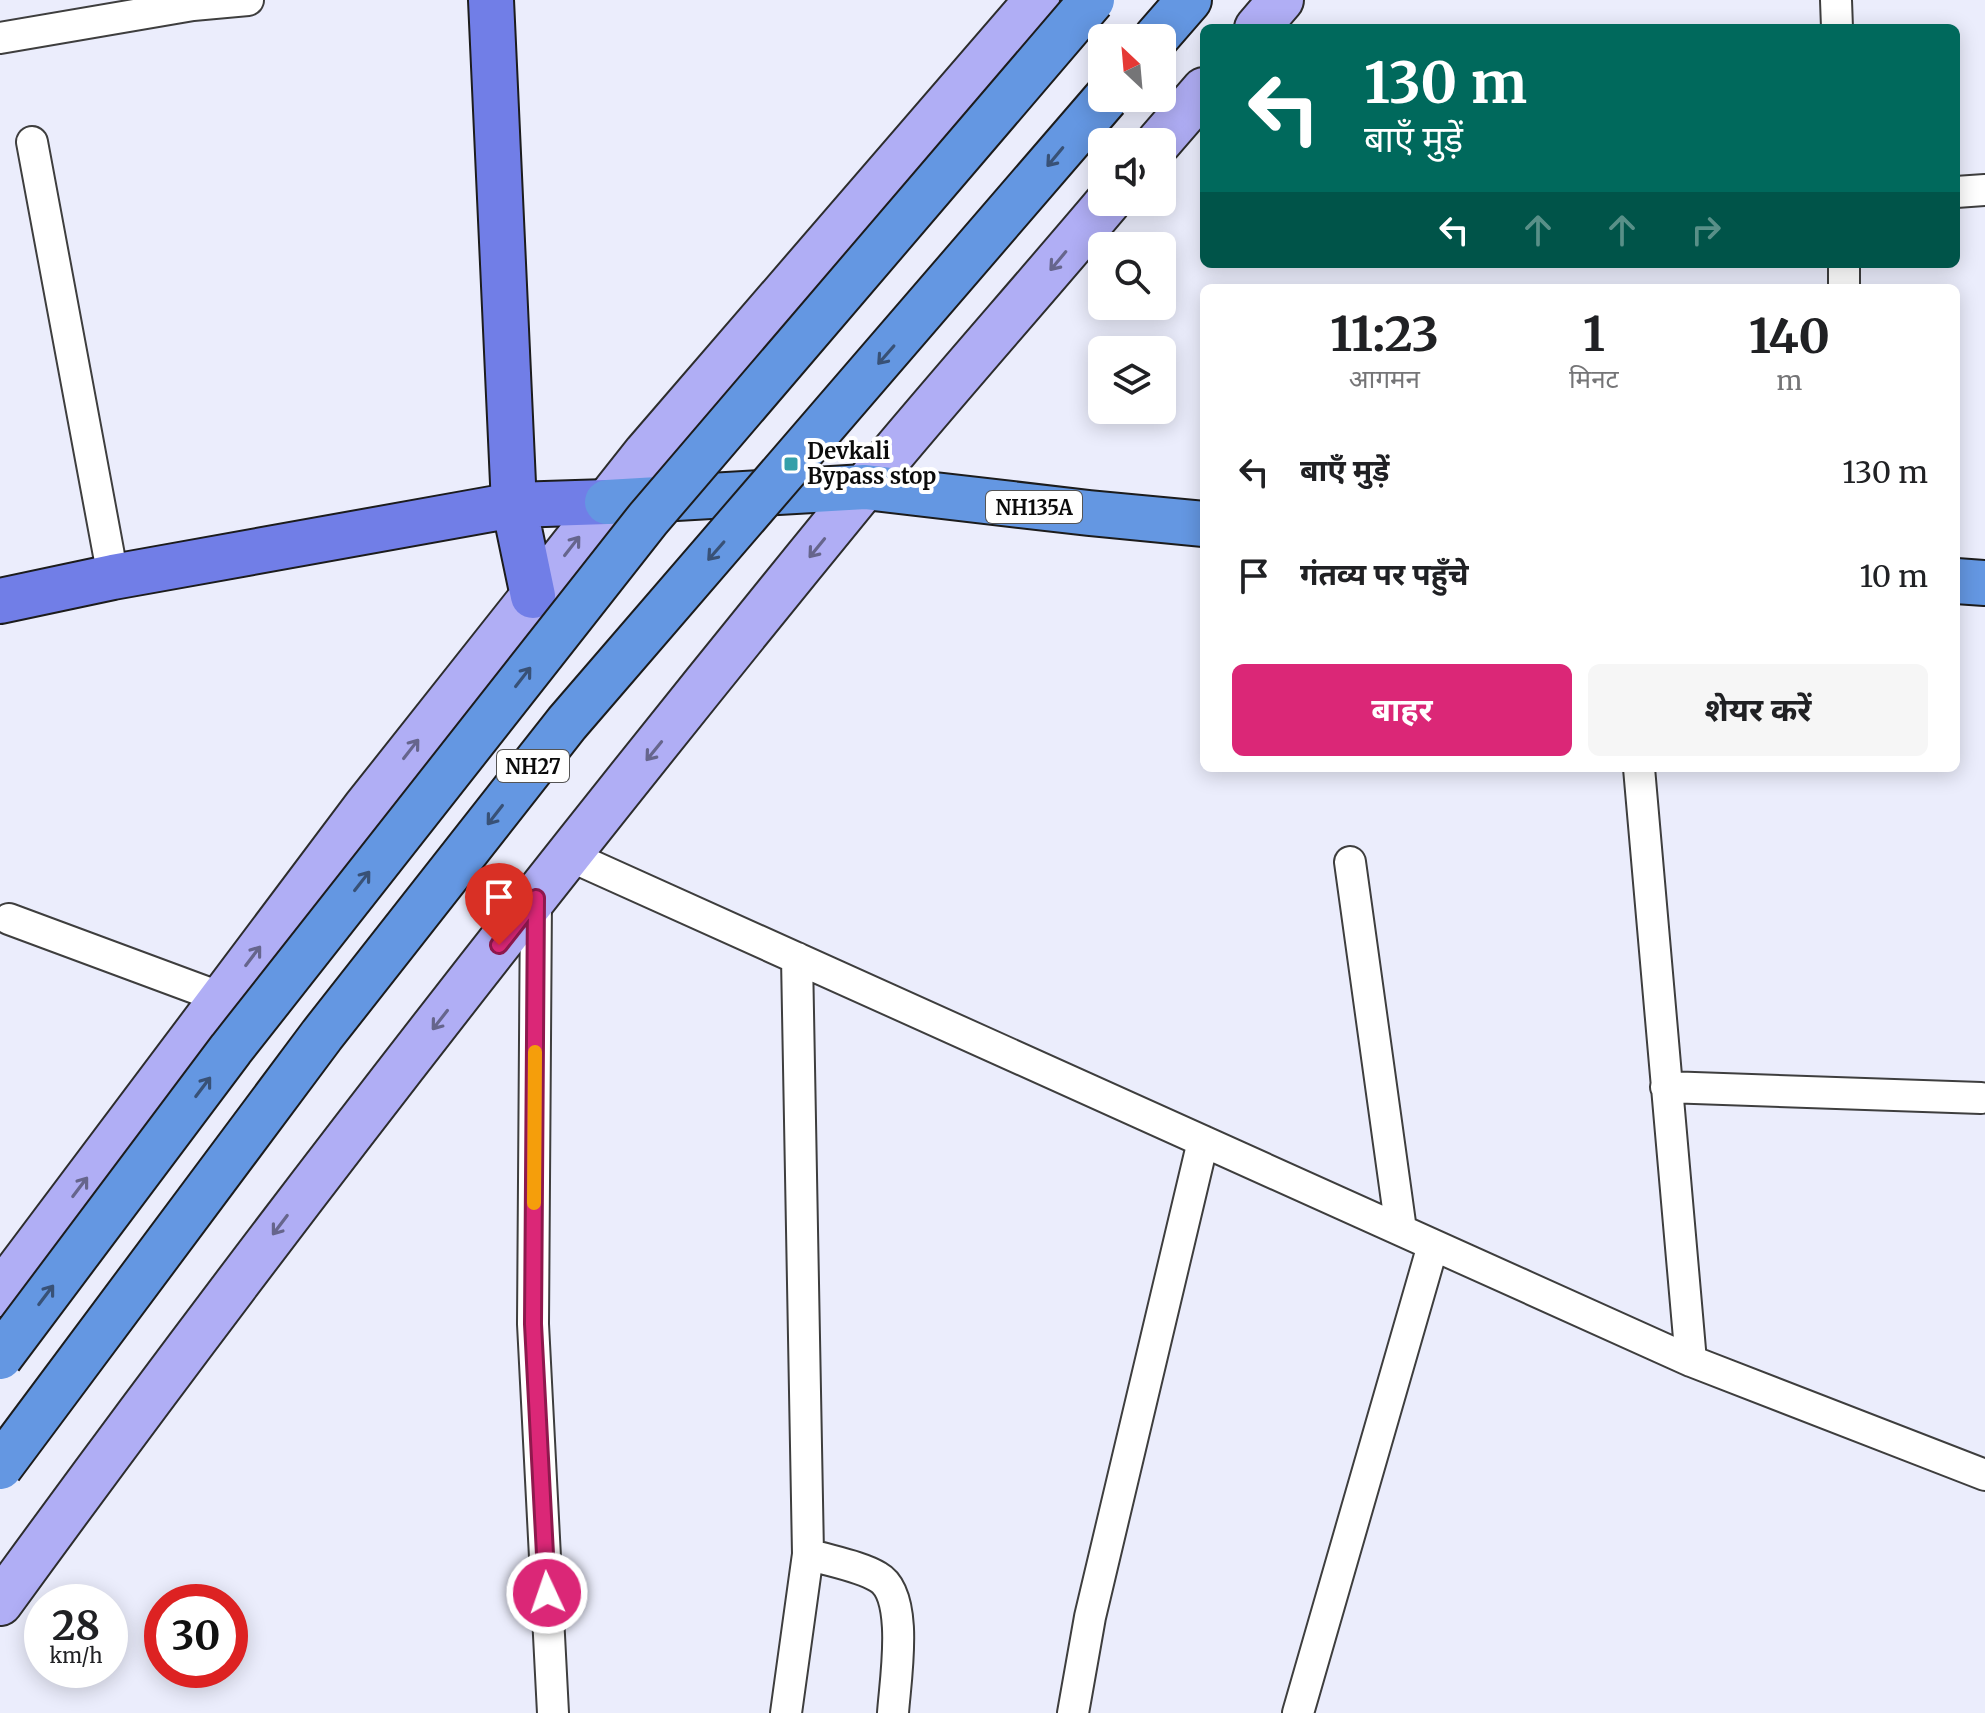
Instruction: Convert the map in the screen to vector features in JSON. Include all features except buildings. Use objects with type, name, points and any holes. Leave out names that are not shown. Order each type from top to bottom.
[{"type":"highway","name":"NH27","points":[[0,1357],[231,1049],[648,519],[1092,0]]},
{"type":"highway","points":[[1168,24],[1189,0]]},
{"type":"highway","name":"NH27","points":[[0,1467],[322,1035],[567,723],[1094,112]]},
{"type":"highway","name":"NH135A","points":[[607,502],[865,487],[1200,524]]},
{"type":"highway","points":[[1960,581],[1985,583]]},
{"type":"main road","points":[[491,0],[514,505],[533,596]]},
{"type":"main road","points":[[0,601],[113,577],[514,505],[607,502]]},
{"type":"street","points":[[0,38],[193,5],[248,0]]},
{"type":"street","points":[[0,1294],[365,808],[646,453],[1037,0]]},
{"type":"street","points":[[1260,24],[1281,0]]},
{"type":"street","points":[[1836,0],[1837,24]]},
{"type":"street","points":[[1171,128],[1200,95]]},
{"type":"street","points":[[32,142],[113,577]]},
{"type":"street","points":[[1960,192],[1985,190]]},
{"type":"street","points":[[0,1603],[314,1180],[536,898],[865,487],[1096,216]]},
{"type":"street","points":[[1639,772],[1691,1361]]},
{"type":"street","points":[[570,856],[1691,1361],[1985,1475]]},
{"type":"street","points":[[1350,862],[1401,1230]]},
{"type":"street","points":[[536,898],[533,1324],[553,1713]]},
{"type":"street","points":[[9,919],[222,998]]},
{"type":"street","points":[[786,1713],[808,1554],[797,958]]},
{"type":"street","points":[[1666,1087],[1981,1098]]},
{"type":"street","points":[[1073,1713],[1090,1617],[1203,1141]]},
{"type":"street","points":[[1298,1713],[1433,1245]]},
{"type":"street","points":[[808,1554],[880,1578],[893,1595],[899,1617],[893,1713]]},
{"type":"slow traffic","points":[[534,1203],[535,1052]]},
{"type":"place","name":"Devkali Bypass stop","points":[[791,464]]},
{"type":"route","points":[[499,945],[536,898],[533,1324],[547,1593]]}]
